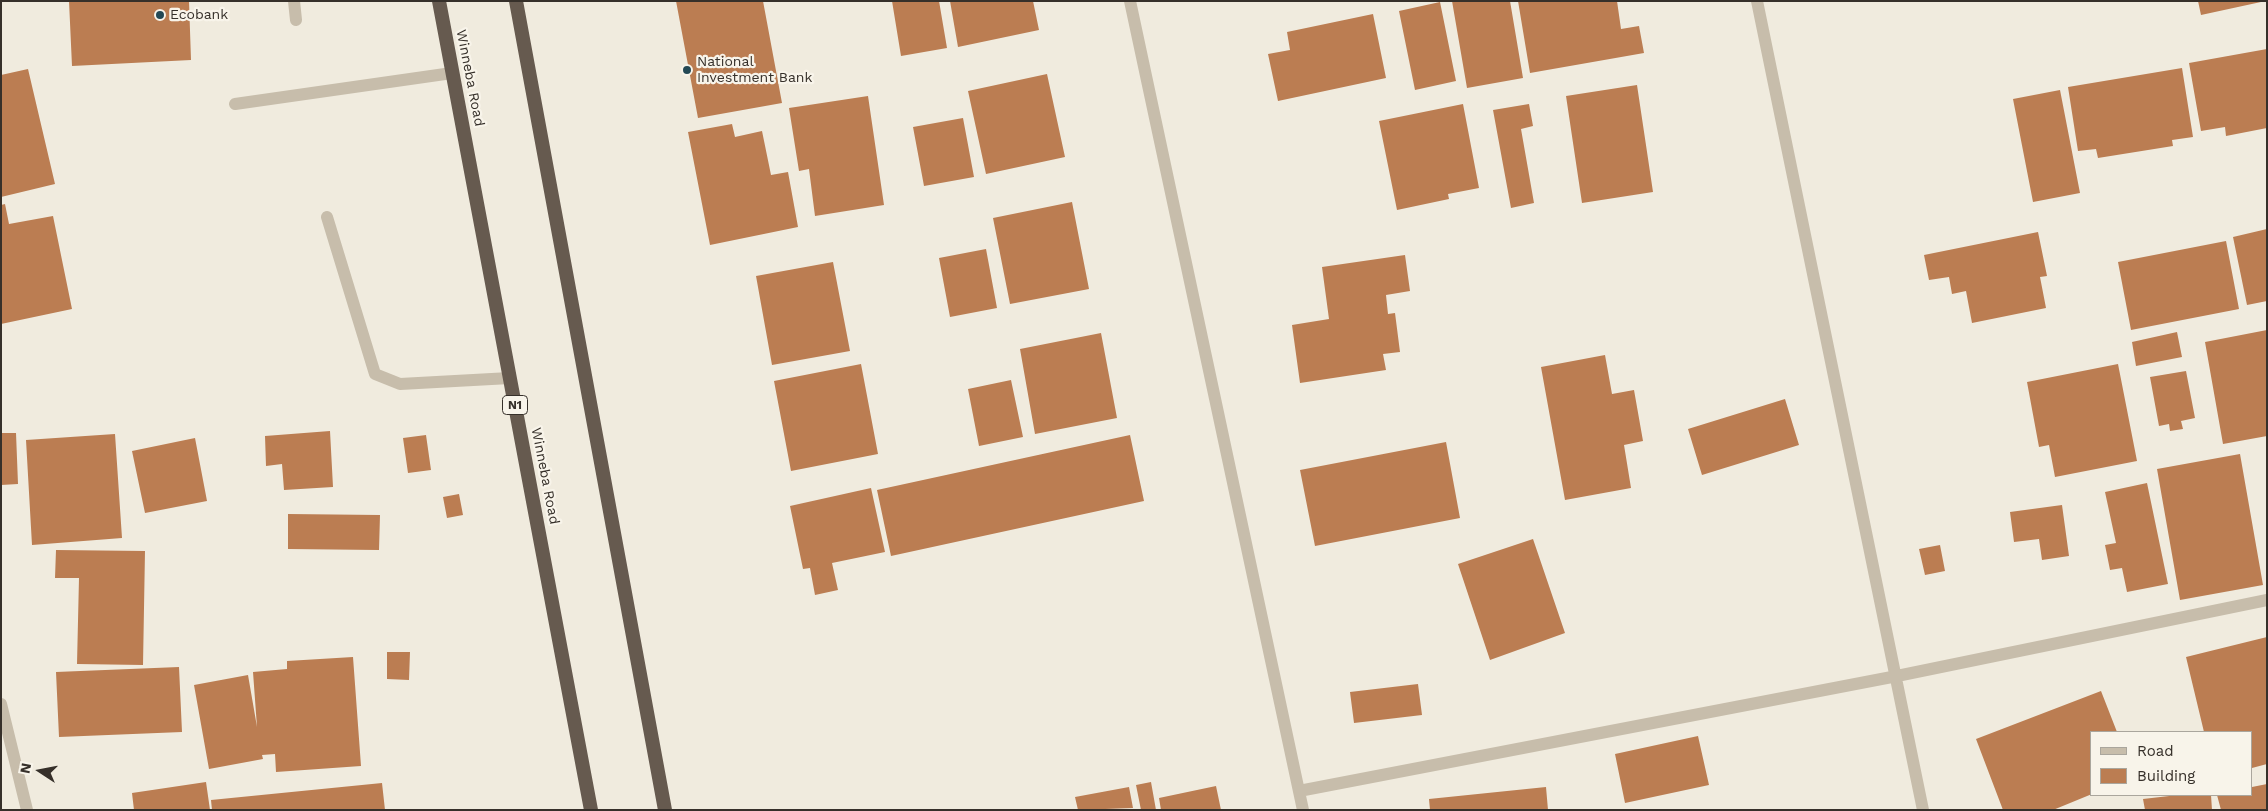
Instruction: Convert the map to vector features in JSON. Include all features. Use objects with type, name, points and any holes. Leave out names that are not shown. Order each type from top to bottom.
[{"type":"highway","name":"Winneba Road","points":[[439,1],[591,810]]},
{"type":"highway","points":[[516,1],[665,810]]},
{"type":"street","points":[[294,1],[296,20]]},
{"type":"street","points":[[1130,1],[1303,810]]},
{"type":"street","points":[[1757,1],[1924,810]]},
{"type":"street","points":[[235,104],[452,73]]},
{"type":"street","points":[[327,217],[375,374],[400,384],[510,378]]},
{"type":"street","points":[[1299,791],[1897,676],[2267,600]]},
{"type":"street","points":[[1,704],[27,810]]},
{"type":"building","points":[[69,1],[189,1],[191,60],[72,66]]},
{"type":"building","points":[[676,1],[763,1],[782,103],[698,118]]},
{"type":"building","points":[[892,1],[939,1],[947,48],[901,56]]},
{"type":"building","points":[[950,1],[1033,1],[1039,30],[958,47]]},
{"type":"building","points":[[1452,1],[1510,1],[1523,78],[1467,88]]},
{"type":"building","points":[[1518,1],[1617,1],[1621,29],[1639,26],[1644,53],[1530,73]]},
{"type":"building","points":[[2198,1],[2261,1],[2261,2],[2201,15]]},
{"type":"building","points":[[1440,2],[1456,81],[1415,90],[1399,11]]},
{"type":"building","points":[[1373,14],[1386,78],[1278,101],[1268,54],[1290,50],[1287,32]]},
{"type":"building","points":[[2267,49],[2267,128],[2226,136],[2225,127],[2201,131],[2189,63]]},
{"type":"building","points":[[2182,68],[2193,137],[2172,140],[2173,146],[2098,158],[2096,149],[2078,151],[2068,87]]},
{"type":"building","points":[[28,69],[55,184],[1,197],[1,75]]},
{"type":"building","points":[[1047,74],[1065,157],[986,174],[968,91]]},
{"type":"building","points":[[1637,85],[1653,192],[1582,203],[1566,96]]},
{"type":"building","points":[[2060,90],[2080,193],[2033,202],[2013,99]]},
{"type":"building","points":[[868,96],[884,205],[815,216],[809,169],[799,171],[789,108]]},
{"type":"building","points":[[1463,104],[1479,188],[1448,194],[1449,199],[1397,210],[1379,121]]},
{"type":"building","points":[[1529,104],[1533,126],[1521,129],[1534,203],[1511,208],[1493,110]]},
{"type":"building","points":[[963,118],[974,177],[924,186],[913,127]]},
{"type":"building","points":[[732,124],[735,137],[762,131],[771,175],[788,172],[798,227],[710,245],[688,132]]},
{"type":"building","points":[[1072,202],[1089,289],[1010,304],[993,218]]},
{"type":"building","points":[[5,204],[9,224],[53,216],[72,309],[1,324],[1,205]]},
{"type":"building","points":[[2267,229],[2267,301],[2247,305],[2233,237]]},
{"type":"building","points":[[2038,232],[2047,276],[2040,277],[2046,308],[1972,323],[1966,291],[1952,294],[1949,277],[1929,280],[1924,255]]},
{"type":"building","points":[[2226,241],[2239,309],[2131,330],[2118,262]]},
{"type":"building","points":[[986,249],[997,308],[950,317],[939,258]]},
{"type":"building","points":[[1405,255],[1410,291],[1386,295],[1388,314],[1395,313],[1400,352],[1383,354],[1386,370],[1300,383],[1292,325],[1329,319],[1322,267]]},
{"type":"building","points":[[833,262],[850,351],[772,365],[756,276]]},
{"type":"building","points":[[2267,330],[2267,436],[2223,444],[2205,342]]},
{"type":"building","points":[[2177,332],[2182,357],[2136,366],[2132,342]]},
{"type":"building","points":[[1101,333],[1117,418],[1035,434],[1020,349]]},
{"type":"building","points":[[1605,355],[1612,394],[1634,390],[1643,441],[1624,445],[1631,488],[1565,500],[1541,367]]},
{"type":"building","points":[[861,364],[878,454],[791,471],[774,381]]},
{"type":"building","points":[[2118,364],[2137,461],[2055,477],[2049,445],[2039,447],[2027,382]]},
{"type":"building","points":[[2186,371],[2195,418],[2181,421],[2183,429],[2170,431],[2169,424],[2159,426],[2150,377]]},
{"type":"building","points":[[1011,380],[1023,437],[979,446],[968,389]]},
{"type":"building","points":[[1785,399],[1799,445],[1702,475],[1688,429]]},
{"type":"building","points":[[330,431],[333,487],[284,490],[282,464],[266,466],[265,436]]},
{"type":"building","points":[[1,433],[16,433],[18,484],[1,485]]},
{"type":"building","points":[[115,434],[122,538],[32,545],[26,440]]},
{"type":"building","points":[[426,435],[431,470],[408,473],[403,438]]},
{"type":"building","points":[[1130,435],[1144,501],[891,556],[877,490]]},
{"type":"building","points":[[195,438],[207,501],[145,513],[132,451]]},
{"type":"building","points":[[1446,442],[1460,518],[1315,546],[1300,470]]},
{"type":"building","points":[[2240,454],[2263,585],[2180,600],[2157,469]]},
{"type":"building","points":[[2147,483],[2168,584],[2127,592],[2122,568],[2110,570],[2105,545],[2116,543],[2105,492]]},
{"type":"building","points":[[871,488],[885,552],[832,563],[838,590],[815,595],[810,568],[803,569],[790,506]]},
{"type":"building","points":[[459,494],[463,515],[447,518],[443,497]]},
{"type":"building","points":[[2062,505],[2069,556],[2042,560],[2039,539],[2014,542],[2010,512]]},
{"type":"building","points":[[288,514],[380,515],[379,550],[288,549]]},
{"type":"building","points":[[1533,539],[1565,633],[1490,660],[1458,564]]},
{"type":"building","points":[[1940,545],[1945,571],[1925,575],[1919,549]]},
{"type":"building","points":[[56,550],[145,551],[143,665],[77,664],[79,578],[55,578]]},
{"type":"building","points":[[2267,637],[2267,764],[2253,768],[2253,731],[2204,731],[2186,657]]},
{"type":"building","points":[[387,652],[410,652],[409,680],[387,679]]},
{"type":"building","points":[[353,657],[361,766],[276,772],[275,754],[262,755],[263,759],[209,769],[194,685],[248,675],[257,727],[253,672],[287,669],[287,661]]},
{"type":"building","points":[[179,667],[182,732],[59,737],[56,672]]},
{"type":"building","points":[[1418,684],[1422,715],[1354,723],[1350,692]]},
{"type":"building","points":[[2101,691],[2117,731],[2090,731],[2090,795],[2053,810],[2003,810],[1976,739]]},
{"type":"building","points":[[1698,736],[1709,785],[1625,803],[1615,754]]},
{"type":"building","points":[[206,782],[210,810],[134,810],[132,793]]},
{"type":"building","points":[[1151,782],[1156,810],[1141,810],[1136,785]]},
{"type":"building","points":[[382,783],[385,810],[212,810],[211,800]]},
{"type":"building","points":[[2267,784],[2267,810],[2221,810],[2217,796],[2253,796],[2253,787]]},
{"type":"building","points":[[1216,786],[1221,810],[1161,810],[1159,798]]},
{"type":"building","points":[[1129,787],[1133,808],[1078,810],[1075,797]]},
{"type":"building","points":[[1546,787],[1548,810],[1430,810],[1429,799]]},
{"type":"building","points":[[2169,796],[2211,796],[2212,810],[2145,810],[2143,799]]},
{"type":"place","name":"Ecobank","points":[[160,15]]},
{"type":"place","name":"National Investment Bank","points":[[687,70]]}]
